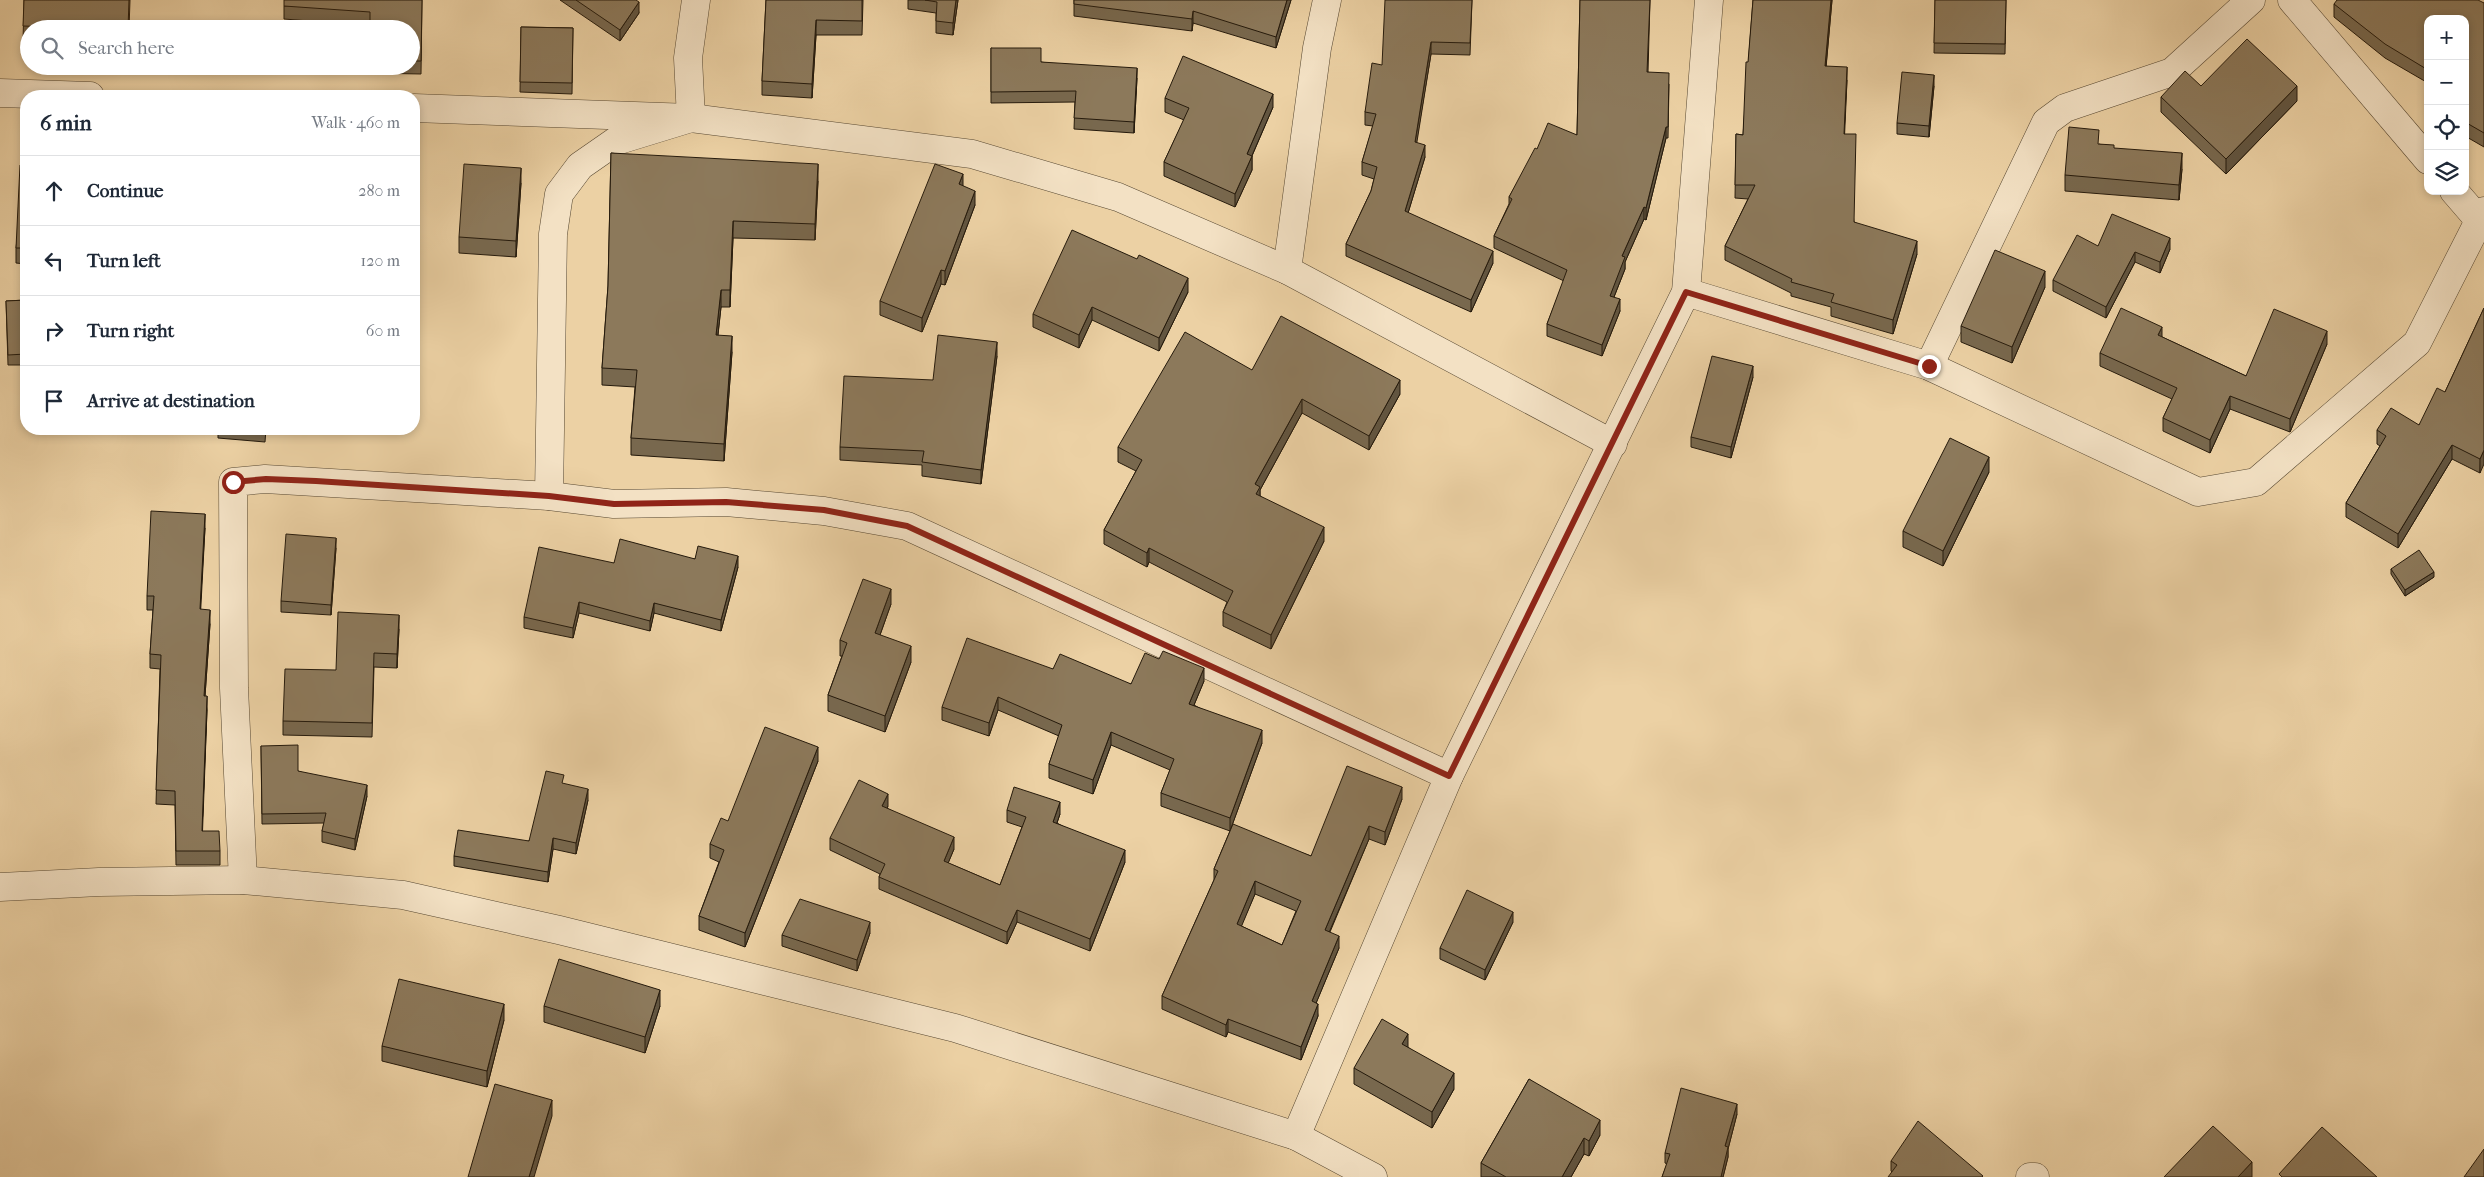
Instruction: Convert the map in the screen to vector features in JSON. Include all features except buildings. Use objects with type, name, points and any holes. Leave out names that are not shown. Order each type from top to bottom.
[{"type":"street","points":[[691,118],[688,58],[696,0]]},
{"type":"street","points":[[1287,270],[1317,48],[1327,0]]},
{"type":"street","points":[[1296,1136],[1449,776],[1686,292],[1709,0]]},
{"type":"street","points":[[1929,366],[2046,122],[2065,108],[2172,72],[2251,0]]},
{"type":"street","points":[[2292,0],[2424,155]]},
{"type":"street","points":[[0,93],[20,94]]},
{"type":"street","points":[[420,108],[691,118],[972,154],[1118,197],[1287,270],[1613,444]]},
{"type":"street","points":[[549,496],[553,234],[559,194],[580,166],[616,141],[691,118]]},
{"type":"street","points":[[1686,292],[1929,366],[2198,492],[2256,482],[2417,343],[2481,215],[2458,195]]},
{"type":"street","points":[[243,880],[234,688],[233,482],[266,479],[549,496],[614,504],[726,502],[824,510],[907,526],[1449,776]]},
{"type":"street","points":[[0,887],[99,882],[243,880],[403,895],[559,930],[955,1028],[1296,1136],[1373,1177]]},
{"type":"route","points":[[233,482],[266,479],[316,481],[415,489],[549,496],[614,504],[726,502],[824,510],[907,526],[963,550],[1449,776],[1686,292],[1929,366]]}]
